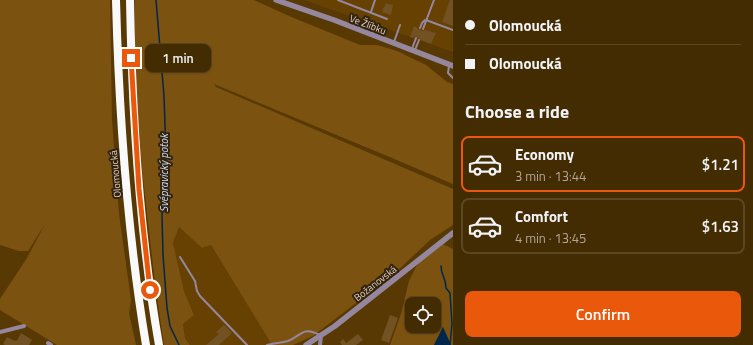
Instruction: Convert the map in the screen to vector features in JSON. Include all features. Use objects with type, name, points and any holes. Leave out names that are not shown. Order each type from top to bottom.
[{"type":"highway","name":"Olomoucká","points":[[116,0],[118,73],[126,192],[134,265],[146,345]]},
{"type":"highway","points":[[130,0],[131,73],[139,189],[146,262],[159,345]]},
{"type":"street","name":"Ve Žlíbku","points":[[276,0],[451,65]]},
{"type":"street","name":"Božanovská","points":[[306,345],[341,321],[453,233]]},
{"type":"street","points":[[0,332],[24,326]]},
{"type":"street","points":[[320,345],[321,336]]},
{"type":"lane","points":[[338,0],[387,19]]},
{"type":"lane","points":[[371,12],[375,0]]},
{"type":"lane","points":[[421,29],[434,0]]},
{"type":"lane","points":[[426,20],[453,30]]},
{"type":"lane","points":[[394,43],[400,25]]},
{"type":"lane","points":[[413,51],[418,39]]},
{"type":"lane","points":[[451,65],[448,73],[453,78]]},
{"type":"lane","points":[[180,257],[195,281],[197,291],[200,296],[247,345]]},
{"type":"lane","points":[[267,345],[288,341],[305,331],[311,331],[321,336]]},
{"type":"shaded area","points":[[0,0],[110,0],[112,120],[119,214],[131,300],[129,313],[136,345],[57,345],[0,310],[0,299],[27,258],[45,224],[28,251],[19,251],[0,245]]},
{"type":"shaded area","points":[[135,0],[254,0],[360,45],[377,45],[397,51],[426,65],[447,82],[453,84],[453,184],[214,84],[216,87],[453,189],[453,225],[430,240],[395,273],[313,336],[293,345],[272,345],[211,245],[202,248],[179,227],[173,243],[184,291],[194,315],[183,324],[185,338],[190,345],[164,345],[155,283],[142,169],[135,80]]},
{"type":"shaded area","points":[[304,0],[453,0],[453,52],[433,45]]},
{"type":"shaded area","points":[[179,227],[202,248],[211,245],[272,345],[190,345],[185,338],[183,323],[194,315],[184,291],[173,243]]},
{"type":"shaded area","points":[[443,244],[453,249],[453,345],[451,345],[443,327],[441,331],[441,297],[405,297],[409,281],[418,263]]},
{"type":"shaded area","points":[[405,298],[405,333],[440,333],[434,345],[390,345]]},
{"type":"water","points":[[443,327],[451,345],[434,345]]},
{"type":"building","points":[[450,0],[453,0],[453,26],[442,22]]},
{"type":"building","points":[[386,3],[393,5],[391,15],[382,12]]},
{"type":"building","points":[[414,26],[422,31],[425,30],[436,33],[431,44],[416,36],[413,38],[410,37]]},
{"type":"building","points":[[390,315],[398,318],[389,343],[381,340]]},
{"type":"building","points":[[224,325],[232,333],[219,345],[206,345],[219,334],[216,332]]},
{"type":"building","points":[[21,333],[32,340],[29,345],[3,344],[7,337],[17,341]]},
{"type":"building","points":[[358,334],[363,340],[356,345],[342,345],[340,342],[343,339],[346,343]]},
{"type":"waterway","name":"Svépravický potok","points":[[156,0],[164,96],[166,155],[162,216],[163,255],[167,308],[170,326],[179,345]]},
{"type":"waterway","points":[[441,266],[446,288],[450,293],[452,324],[450,345]]},
{"type":"route","points":[[131,58],[139,189],[150,290]]}]
